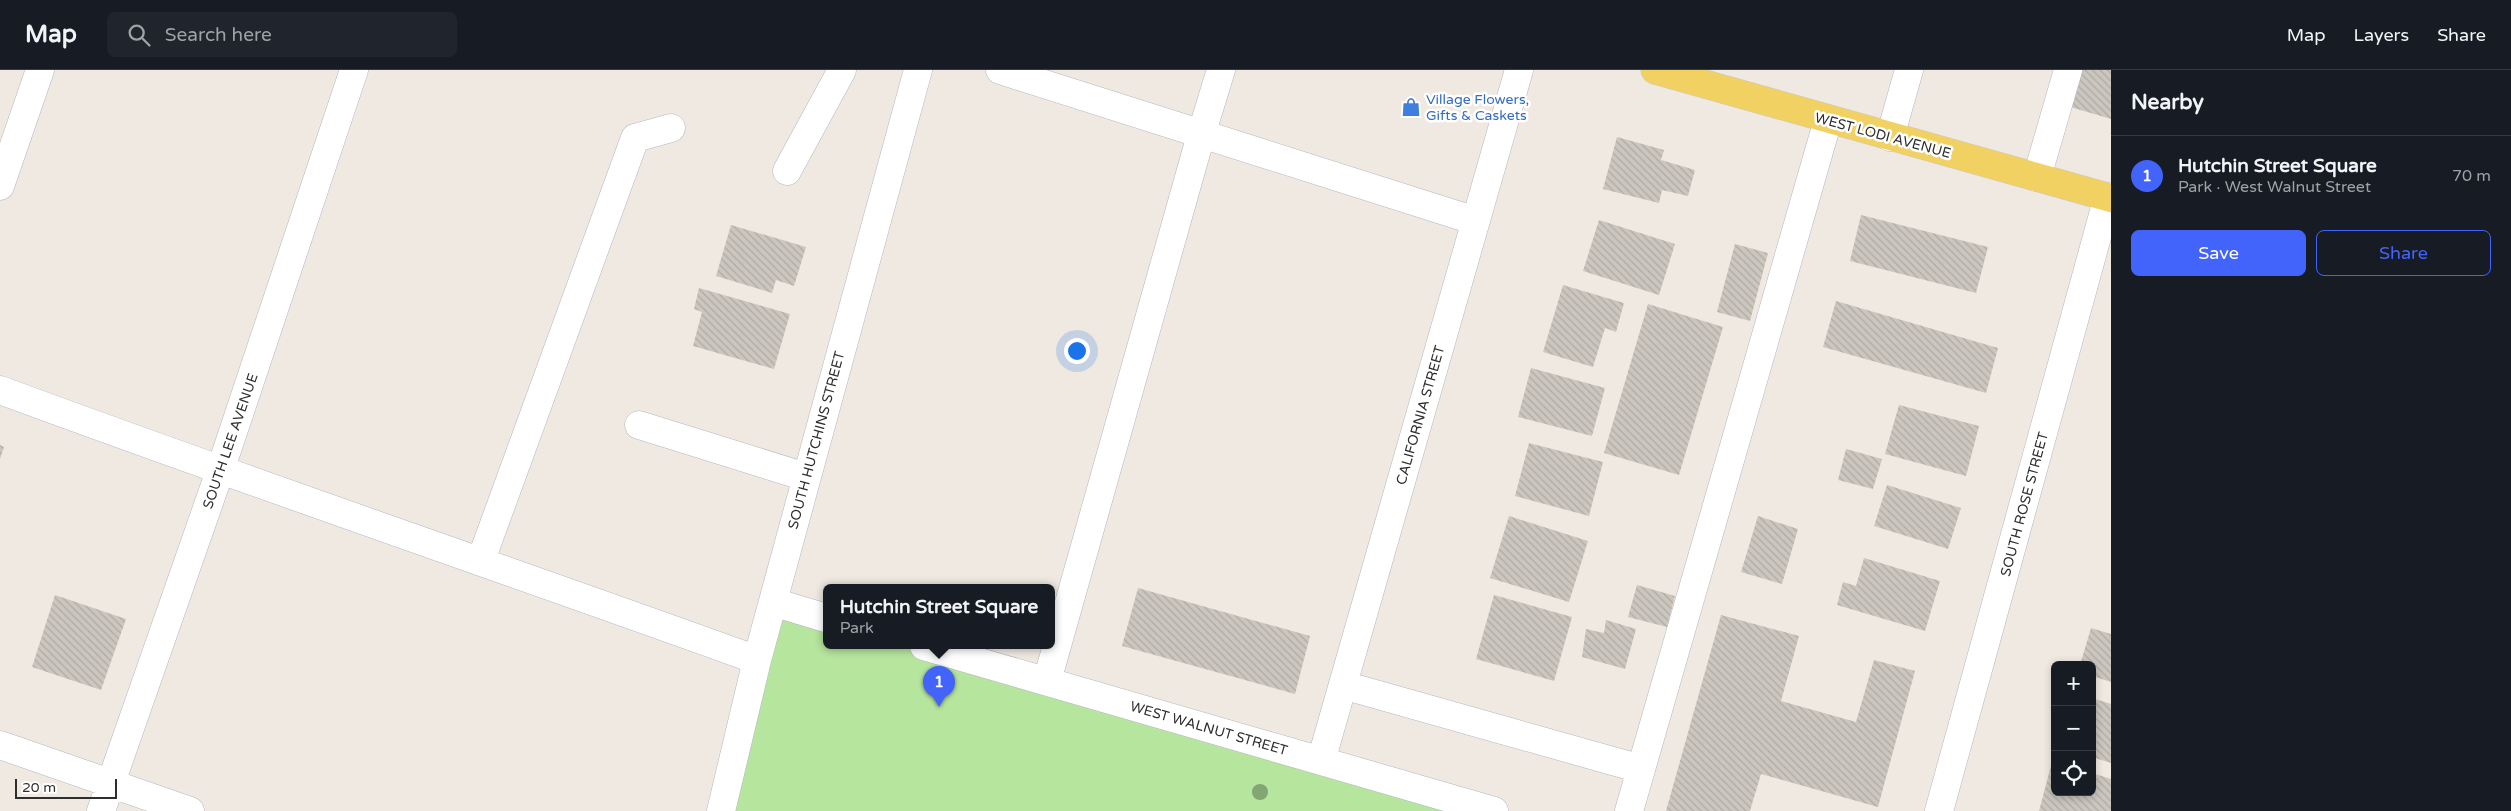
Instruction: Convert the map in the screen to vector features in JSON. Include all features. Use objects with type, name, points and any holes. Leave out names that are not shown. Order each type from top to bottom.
[{"type":"main road","name":"WEST LODI AVENUE","points":[[1655,70],[1828,120],[2110,197]]},
{"type":"street","points":[[0,186],[40,70]]},
{"type":"street","name":"SOUTH LEE AVENUE","points":[[101,811],[220,471],[354,70]]},
{"type":"street","points":[[787,171],[842,70]]},
{"type":"street","name":"SOUTH HUTCHINS STREET","points":[[721,811],[757,660],[918,70]]},
{"type":"street","points":[[1000,70],[1476,221]]},
{"type":"street","points":[[1047,681],[1201,135],[1222,70]]},
{"type":"street","name":"CALIFORNIA STREET","points":[[1321,761],[1519,70]]},
{"type":"street","points":[[1890,136],[1909,70]]},
{"type":"street","points":[[2036,177],[2068,70]]},
{"type":"street","points":[[1629,811],[1828,120]]},
{"type":"street","points":[[481,560],[635,138],[670,128]]},
{"type":"street","name":"SOUTH ROSE STREET","points":[[1939,811],[2110,197]]},
{"type":"street","points":[[0,390],[220,471],[481,560],[757,660]]},
{"type":"street","points":[[638,425],[806,478]]},
{"type":"street","points":[[773,602],[823,617]]},
{"type":"street","name":"WEST WALNUT STREET","points":[[935,649],[1494,811]]},
{"type":"street","points":[[1343,685],[1641,769]]},
{"type":"street","points":[[0,745],[190,811]]},
{"type":"green space","points":[[773,602],[823,617],[823,649],[933,649],[1492,811],[718,811]]},
{"type":"building","points":[[2078,70],[2111,70],[2111,119],[2067,106]]},
{"type":"building","points":[[1617,137],[1664,150],[1661,160],[1695,170],[1688,196],[1662,190],[1659,203],[1603,189]]},
{"type":"building","points":[[1861,215],[1988,247],[1976,293],[1850,261]]},
{"type":"building","points":[[1599,220],[1675,244],[1659,295],[1583,271]]},
{"type":"building","points":[[731,225],[806,247],[794,286],[776,280],[772,293],[716,276]]},
{"type":"building","points":[[1735,244],[1768,253],[1750,321],[1717,312]]},
{"type":"building","points":[[1563,285],[1624,303],[1616,332],[1605,328],[1593,367],[1543,352]]},
{"type":"building","points":[[699,288],[790,314],[774,369],[693,346],[702,312],[694,309]]},
{"type":"building","points":[[1836,301],[1998,348],[1986,393],[1823,347]]},
{"type":"building","points":[[1648,304],[1723,327],[1679,475],[1604,453]]},
{"type":"building","points":[[1531,368],[1605,388],[1592,436],[1518,417]]},
{"type":"building","points":[[1899,405],[1979,426],[1966,476],[1885,454]]},
{"type":"building","points":[[1529,443],[1603,462],[1589,516],[1515,496]]},
{"type":"building","points":[[0,445],[4,447],[0,459]]},
{"type":"building","points":[[1846,449],[1882,459],[1873,489],[1838,480]]},
{"type":"building","points":[[1887,485],[1961,508],[1948,549],[1874,526]]},
{"type":"building","points":[[1509,516],[1588,541],[1569,602],[1490,578]]},
{"type":"building","points":[[1758,516],[1798,529],[1782,584],[1741,572]]},
{"type":"building","points":[[1864,558],[1940,581],[1925,631],[1837,605],[1843,582],[1856,586]]},
{"type":"building","points":[[1637,585],[1675,596],[1667,627],[1628,617]]},
{"type":"building","points":[[1138,588],[1310,636],[1295,694],[1122,646]]},
{"type":"building","points":[[55,595],[126,619],[101,690],[32,667]]},
{"type":"building","points":[[1494,595],[1572,617],[1554,681],[1476,659]]},
{"type":"building","points":[[1721,615],[1799,636],[1781,701],[1856,722],[1874,660],[1915,671],[1878,807],[1761,774],[1750,811],[1666,811]]},
{"type":"building","points":[[1606,620],[1636,629],[1625,669],[1582,657],[1586,629],[1604,633]]},
{"type":"building","points":[[2091,628],[2111,634],[2111,682],[2096,677],[2096,661],[2081,661]]},
{"type":"building","points":[[2096,699],[2111,704],[2111,763],[2096,758]]},
{"type":"building","points":[[2051,766],[2051,796],[2096,796],[2096,774],[2111,779],[2111,811],[2039,811]]},
{"type":"place","name":"Village Flowers, Gifts & Caskets","points":[[1411,107]]},
{"type":"place","name":"Hutchin Street Square","points":[[939,707]]}]
